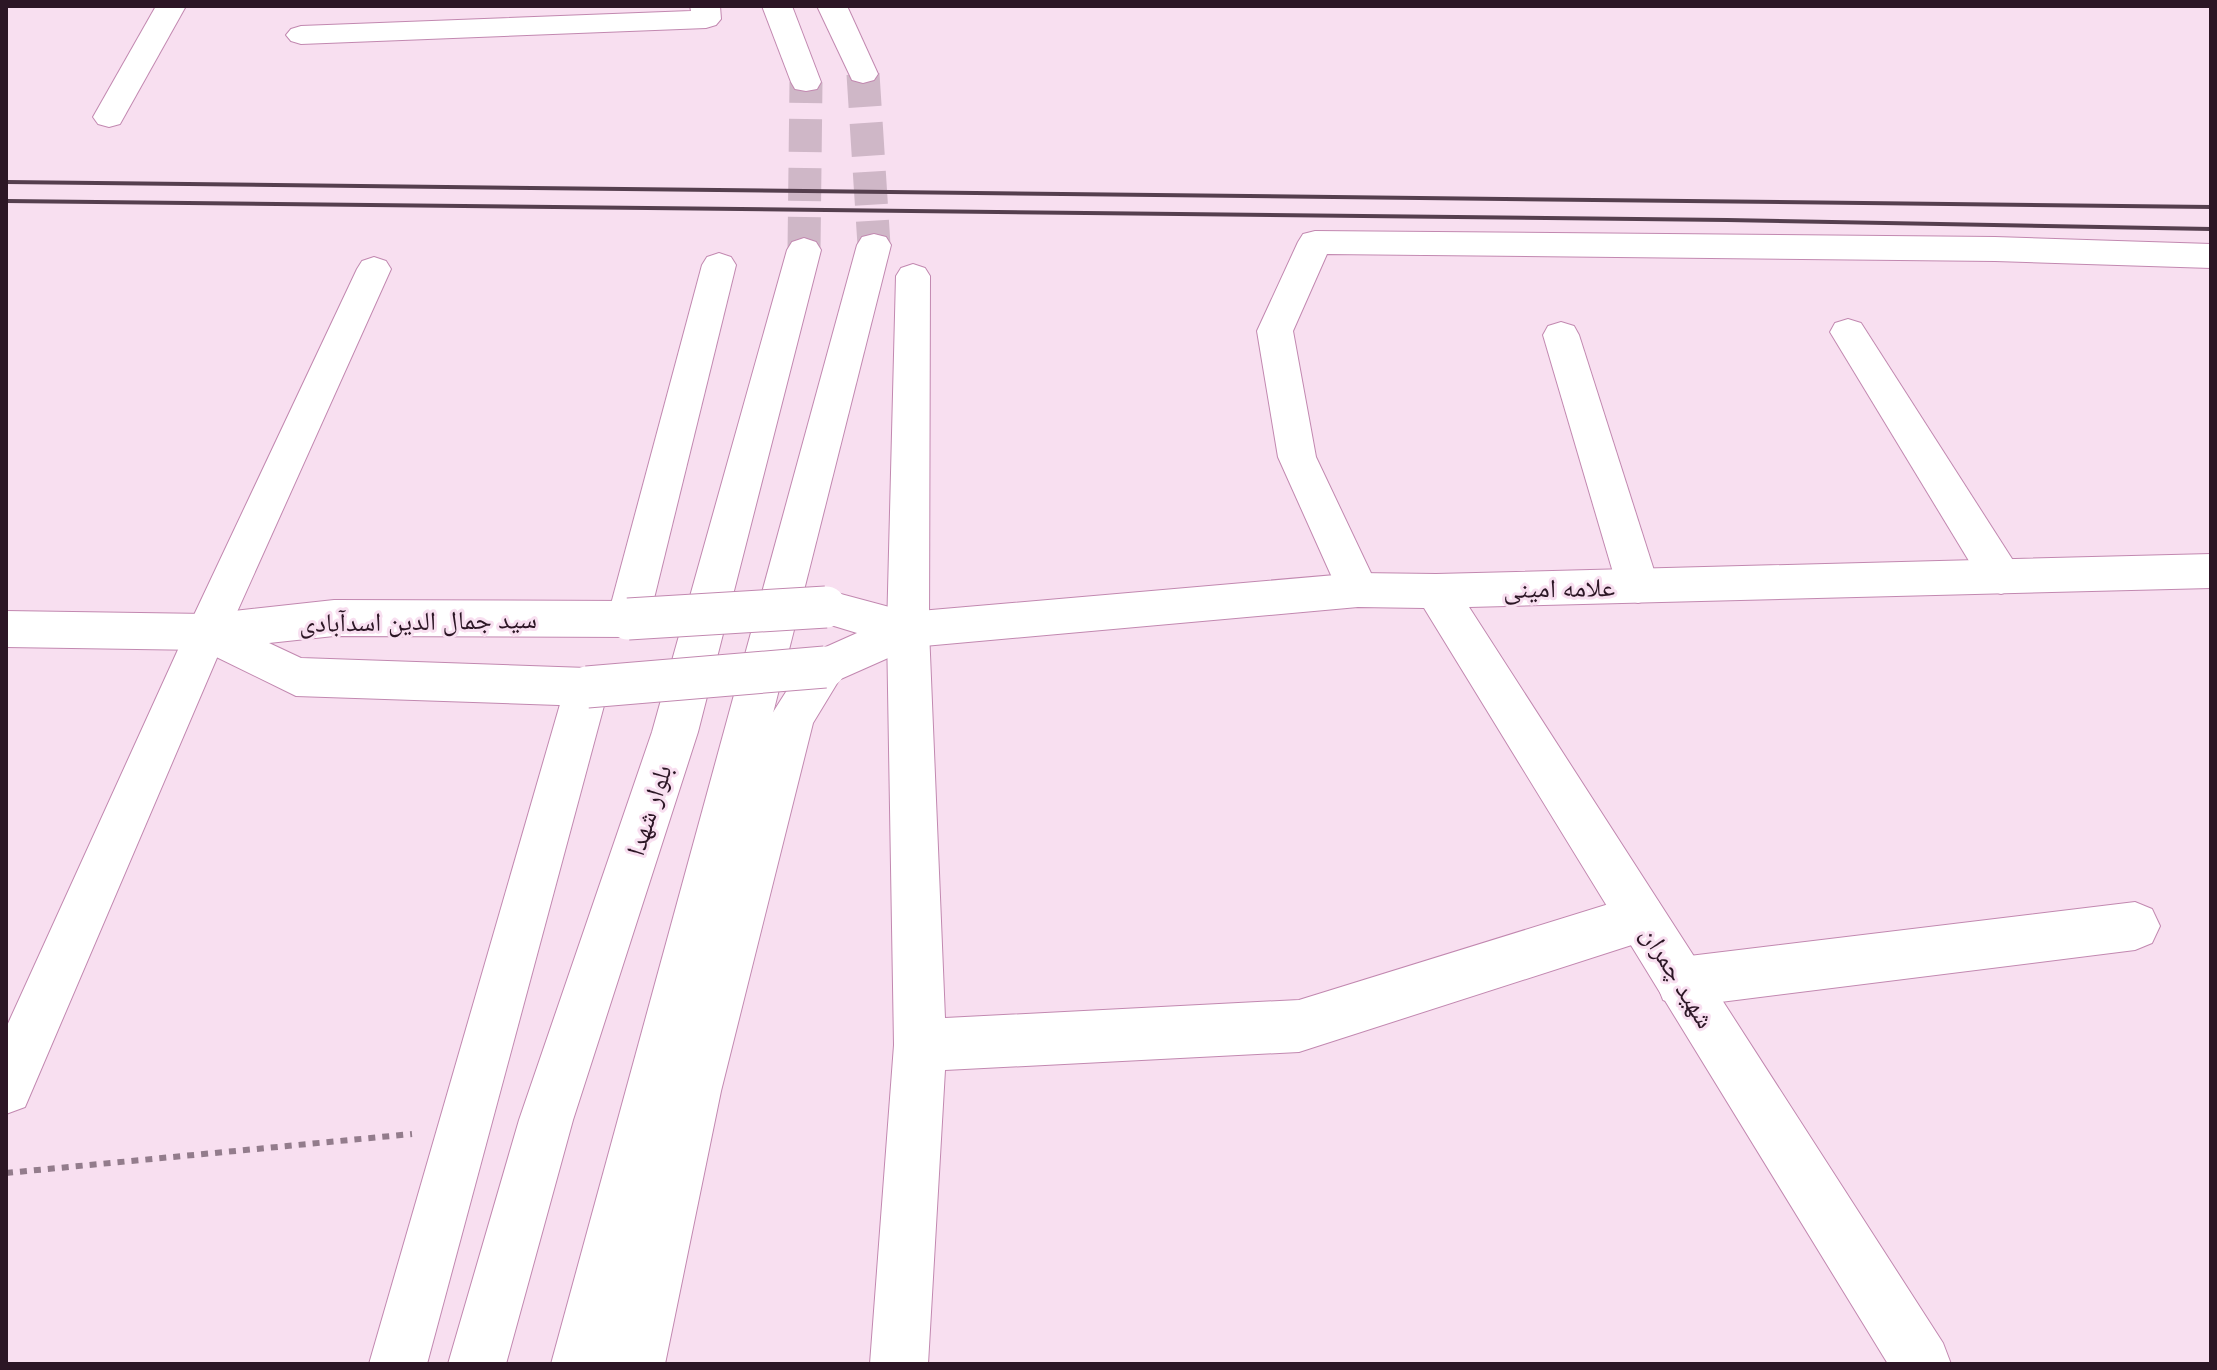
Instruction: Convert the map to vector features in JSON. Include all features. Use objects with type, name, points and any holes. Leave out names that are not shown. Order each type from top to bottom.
[{"type":"street","points":[[109,117],[171,6]]},
{"type":"street","points":[[301,35],[706,19],[705,6]]},
{"type":"street","points":[[777,6],[806,82]]},
{"type":"street","points":[[832,6],[863,74]]},
{"type":"street","points":[[1358,590],[1297,457],[1275,331],[1315,242],[1995,249],[2211,256]]},
{"type":"street","points":[[580,1364],[874,245]]},
{"type":"street","name":"بلوار شهدا","points":[[477,1364],[546,1120],[675,732],[804,250]]},
{"type":"street","points":[[628,619],[719,265]]},
{"type":"street","points":[[6,1088],[207,632],[374,269]]},
{"type":"street","points":[[899,1364],[920,1045],[908,630],[913,276]]},
{"type":"street","points":[[1848,332],[2001,577]]},
{"type":"street","points":[[1561,335],[1638,586]]},
{"type":"street","name":"علامه امینی","points":[[908,630],[1358,590],[1436,591],[2211,571]]},
{"type":"street","name":"شهید چمران","points":[[1436,591],[1922,1364]]},
{"type":"street","name":"سید جمال الدین اسدآبادی","points":[[6,629],[207,632],[334,618],[628,619],[826,607],[908,630]]},
{"type":"street","points":[[636,1364],[695,1091],[792,717],[825,667],[908,630]]},
{"type":"street","name":"سید جمال الدین اسدآبادی","points":[[207,632],[296,677],[587,687],[825,667]]},
{"type":"street","points":[[398,1364],[587,687]]},
{"type":"street","points":[[920,1045],[1299,1026],[1641,918]]},
{"type":"street","points":[[1681,982],[2135,926]]},
{"type":"path","points":[[6,1173],[465,1128]]},
{"type":"tunnel","points":[[863,74],[874,245]]},
{"type":"tunnel","points":[[804,250],[806,82]]},
{"type":"railway","points":[[6,182],[2211,207]]},
{"type":"railway","points":[[6,201],[1727,220],[2211,229]]}]
